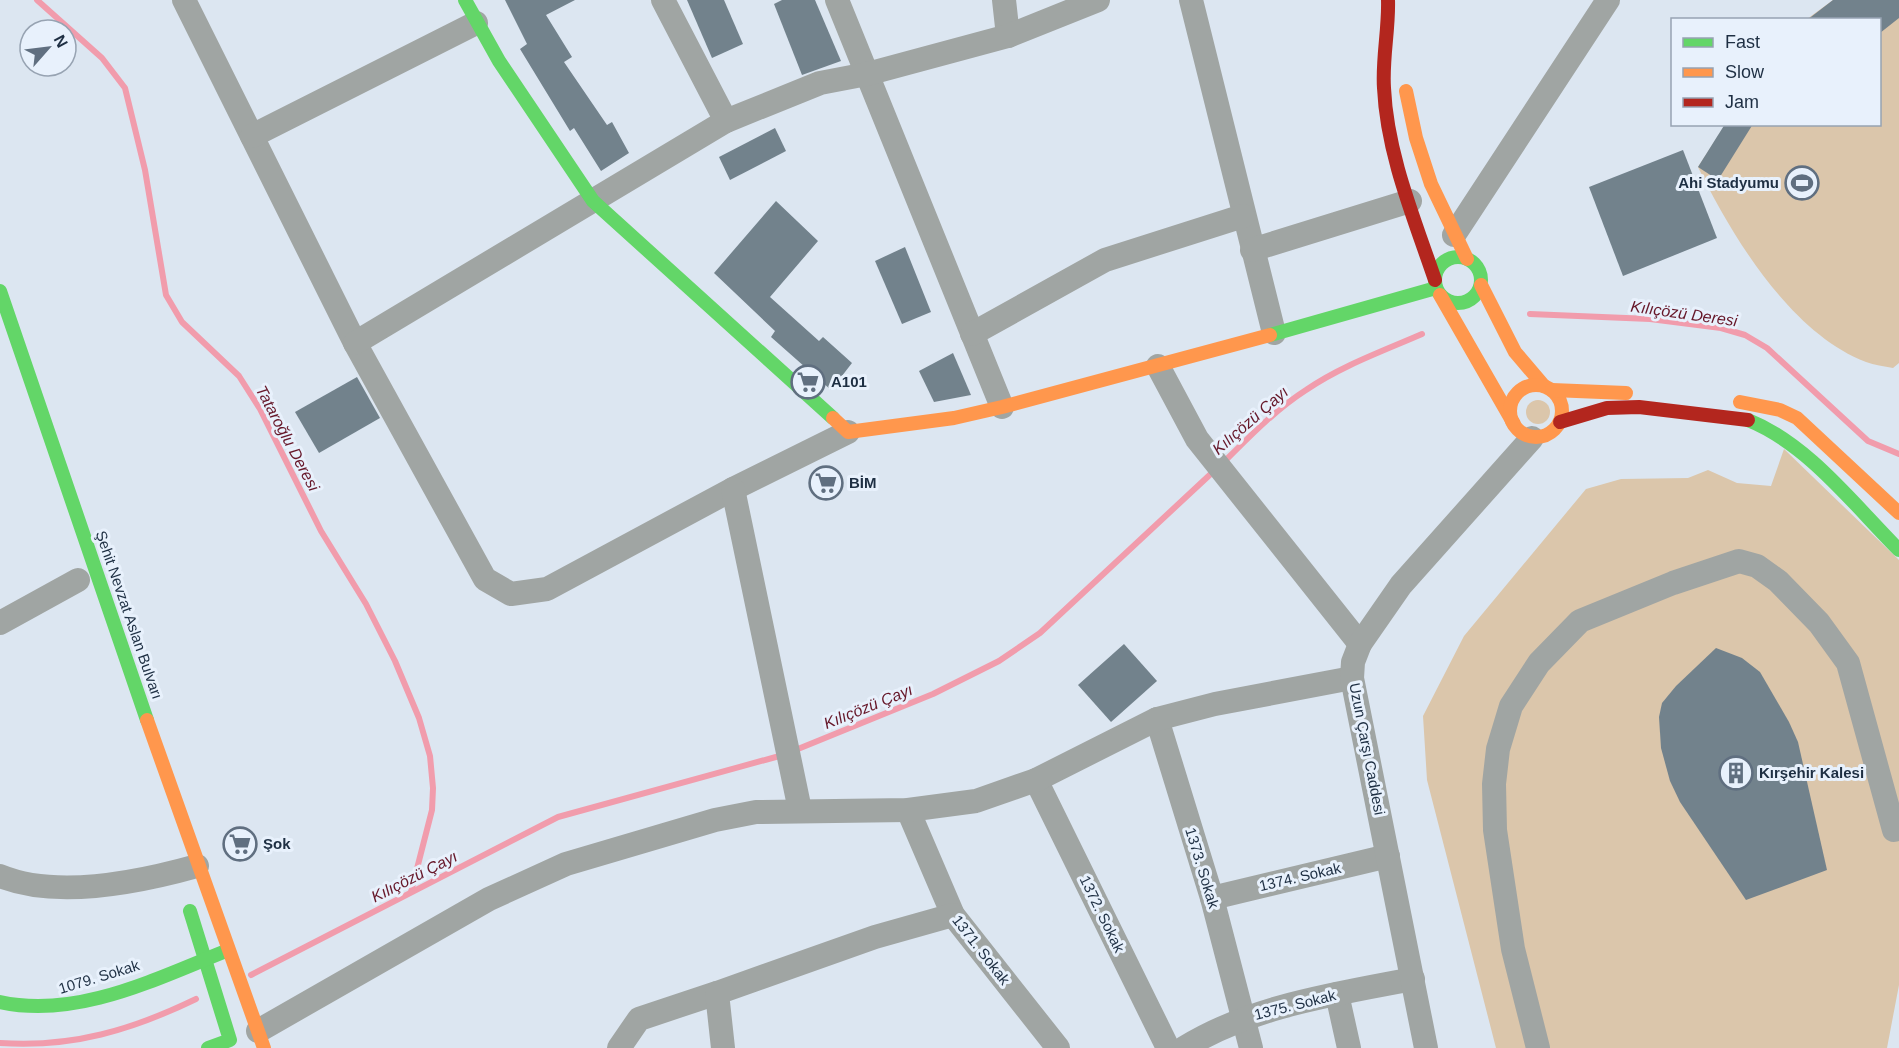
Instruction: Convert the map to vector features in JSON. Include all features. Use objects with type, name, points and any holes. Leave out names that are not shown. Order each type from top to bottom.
[{"type":"main road","points":[[465,0],[476,23],[542,129],[593,201],[848,432],[954,418],[1002,407],[1437,288]]},
{"type":"main road","points":[[1388,7],[1398,47]]},
{"type":"main road","points":[[1388,7],[1384,89],[1391,132],[1437,288],[1523,431],[1548,435],[1560,422],[1607,408],[1639,407],[1741,417],[1766,428],[1797,447],[1899,550]]},
{"type":"main road","points":[[1404,78],[1422,156],[1442,211],[1467,259]]},
{"type":"main road","points":[[1437,288],[1439,266],[1445,261],[1460,256],[1479,269],[1481,285],[1522,365],[1548,388],[1562,405],[1560,422]]},
{"type":"main road","points":[[1437,288],[1452,303],[1467,302],[1478,292],[1481,285]]},
{"type":"main road","name":"Şehit Nevzat Aslan Bulvarı","points":[[0,291],[183,875],[225,1020],[245,1035]]},
{"type":"main road","points":[[1523,431],[1510,409],[1516,395],[1529,386],[1679,397]]},
{"type":"main road","points":[[1723,400],[1780,410],[1797,418],[1899,513]]},
{"type":"main road","name":"Şehit Nevzat Aslan Bulvarı","points":[[183,875],[228,950],[245,1035]]},
{"type":"main road","name":"1079. Sokak","points":[[0,1002],[30,1009],[55,1007],[125,988],[228,950]]},
{"type":"main road","points":[[208,1048],[245,1035]]},
{"type":"street","points":[[184,0],[355,343],[485,579],[511,594],[547,589],[734,489],[848,432]]},
{"type":"street","points":[[663,0],[726,121]]},
{"type":"street","points":[[837,0],[1002,407]]},
{"type":"street","points":[[1004,0],[1008,36]]},
{"type":"street","points":[[355,343],[726,121],[820,83],[867,74],[1008,36],[1098,0]]},
{"type":"street","points":[[1191,0],[1274,333]]},
{"type":"street","points":[[1454,235],[1608,0]]},
{"type":"street","points":[[252,136],[476,23]]},
{"type":"street","points":[[1252,250],[1410,201]]},
{"type":"street","points":[[972,333],[1105,260],[1243,216]]},
{"type":"street","points":[[1158,366],[1197,439],[1360,644]]},
{"type":"street","name":"Uzun Çarşı Caddesi","points":[[1426,1048],[1352,678],[1353,662],[1360,644],[1406,579],[1523,431]]},
{"type":"street","points":[[734,489],[800,810]]},
{"type":"street","points":[[1538,1048],[1513,949],[1495,830],[1494,784],[1498,749],[1511,706],[1539,663],[1580,621],[1663,587],[1739,561],[1757,566],[1778,581],[1819,623],[1848,663],[1894,830]]},
{"type":"street","points":[[0,623],[78,581]]},
{"type":"street","points":[[245,1035],[489,899],[566,864],[715,820],[756,812],[908,810],[976,801],[1036,780],[1157,719],[1215,704],[1352,678]]},
{"type":"street","name":"1373. Sokak","points":[[1157,719],[1212,898],[1251,1048]]},
{"type":"street","name":"1372. Sokak","points":[[1036,780],[1168,1048]]},
{"type":"street","name":"1371. Sokak","points":[[908,810],[953,915],[1058,1048]]},
{"type":"street","name":"1374. Sokak","points":[[1212,898],[1388,856]]},
{"type":"street","points":[[0,876],[14,881],[62,886],[110,886],[183,875]]},
{"type":"street","points":[[619,1048],[639,1019],[875,937],[953,915]]},
{"type":"street","name":"1375. Sokak","points":[[1184,1048],[1208,1033],[1245,1018],[1337,994],[1413,979]]},
{"type":"street","points":[[717,993],[723,1048]]},
{"type":"street","points":[[1337,994],[1348,1048]]},
{"type":"shaded area","name":"Ahi Stadyumu","points":[[1833,0],[1899,0],[1899,363],[1893,368],[1866,362],[1838,348],[1812,329],[1788,306],[1746,251],[1698,167],[1724,126],[1881,126],[1881,18],[1808,18]]},
{"type":"shaded area","points":[[1538,400],[1543,401],[1549,407],[1549,417],[1543,423],[1538,424],[1533,423],[1527,417],[1526,412],[1527,407],[1533,401]]},
{"type":"shaded area","points":[[1784,449],[1899,560],[1899,985],[1887,1048],[1496,1048],[1427,780],[1423,716],[1464,636],[1586,489],[1621,479],[1688,478],[1708,470],[1737,483],[1771,486]]},
{"type":"building","points":[[505,0],[575,0],[546,15],[572,57],[564,62],[607,125],[612,122],[629,153],[601,171],[574,128],[570,131],[520,49],[527,44]]},
{"type":"building","points":[[687,0],[724,0],[743,44],[712,58]]},
{"type":"building","points":[[782,0],[815,0],[841,61],[802,75],[774,4]]},
{"type":"building","points":[[1833,0],[1899,0],[1899,18],[1881,32],[1881,18],[1810,18]]},
{"type":"building","points":[[1724,126],[1752,126],[1718,180],[1698,167]]},
{"type":"building","points":[[775,128],[786,151],[730,180],[719,157]]},
{"type":"building","points":[[1683,150],[1717,238],[1623,276],[1589,187]]},
{"type":"building","points":[[776,201],[818,241],[770,297],[819,341],[823,337],[852,363],[831,390],[771,337],[775,331],[714,273]]},
{"type":"building","points":[[905,247],[931,312],[902,324],[875,261]]},
{"type":"building","points":[[953,353],[971,395],[934,402],[919,371]]},
{"type":"building","points":[[357,377],[380,418],[319,453],[295,412]]},
{"type":"building","points":[[1124,644],[1157,681],[1111,722],[1078,685]]},
{"type":"building","name":"Kırşehir Kalesi","points":[[1716,648],[1742,658],[1760,672],[1789,722],[1798,742],[1827,870],[1746,900],[1680,802],[1670,781],[1661,748],[1659,717],[1662,703],[1676,686]]},
{"type":"waterway","name":"Tataroğlu Deresi","points":[[37,0],[102,58],[125,88],[145,170],[166,295],[182,322],[239,376],[260,409],[321,531],[366,604],[395,661],[419,718],[430,756],[433,788],[432,810],[411,892]]},
{"type":"waterway","name":"Kılıçözü Deresi","points":[[1530,314],[1650,319],[1721,328],[1745,335],[1767,348],[1868,441],[1899,454]]},
{"type":"waterway","name":"Kılıçözü Çayı","points":[[1223,463],[1273,415],[1319,381],[1422,334]]},
{"type":"waterway","name":"Kılıçözü Çayı","points":[[793,751],[933,694],[999,661],[1040,633],[1215,470]]},
{"type":"waterway","name":"Kılıçözü Çayı","points":[[251,975],[558,817],[783,755]]},
{"type":"waterway","name":"Kılıçözü Çayı","points":[[0,1043],[52,1043],[101,1034],[148,1020],[196,999]]},
{"type":"traffic: fast","points":[[465,0],[499,61],[593,201],[833,418]]},
{"type":"traffic: fast","points":[[1458,257],[1474,264],[1481,280],[1474,296],[1458,303],[1442,296],[1435,280],[1442,264],[1458,257]]},
{"type":"traffic: fast","points":[[1270,335],[1436,288]]},
{"type":"traffic: fast","points":[[0,291],[147,720]]},
{"type":"traffic: fast","points":[[1748,420],[1791,444],[1810,460],[1899,550]]},
{"type":"traffic: fast","points":[[190,911],[230,1040],[208,1048]]},
{"type":"traffic: fast","points":[[0,1002],[29,1006],[87,1001],[144,984],[226,951]]},
{"type":"traffic: slow","points":[[1406,91],[1416,138],[1431,184],[1467,259]]},
{"type":"traffic: slow","points":[[1481,285],[1515,352],[1544,386]]},
{"type":"traffic: slow","points":[[1440,295],[1514,424]]},
{"type":"traffic: slow","points":[[833,418],[848,432],[954,418],[1270,335]]},
{"type":"traffic: slow","points":[[1531,385],[1541,385],[1550,389],[1558,397],[1562,411],[1558,425],[1550,433],[1541,437],[1531,437],[1522,433],[1514,425],[1510,416],[1510,406],[1514,397],[1522,389],[1531,385]]},
{"type":"traffic: slow","points":[[1552,390],[1626,393]]},
{"type":"traffic: slow","points":[[1740,402],[1780,410],[1797,418],[1899,513]]},
{"type":"traffic: slow","points":[[147,720],[264,1048]]},
{"type":"traffic: jam","points":[[1388,0],[1384,77],[1390,137],[1410,209],[1435,280]]},
{"type":"traffic: jam","points":[[1560,422],[1607,408],[1639,407],[1748,420]]},
{"type":"place","name":"Ahi Stadyumu","points":[[1802,183]]},
{"type":"place","name":"A101","points":[[808,382]]},
{"type":"place","name":"BİM","points":[[826,483]]},
{"type":"place","name":"Kırşehir Kalesi","points":[[1736,773]]},
{"type":"place","name":"Şok","points":[[240,844]]}]
